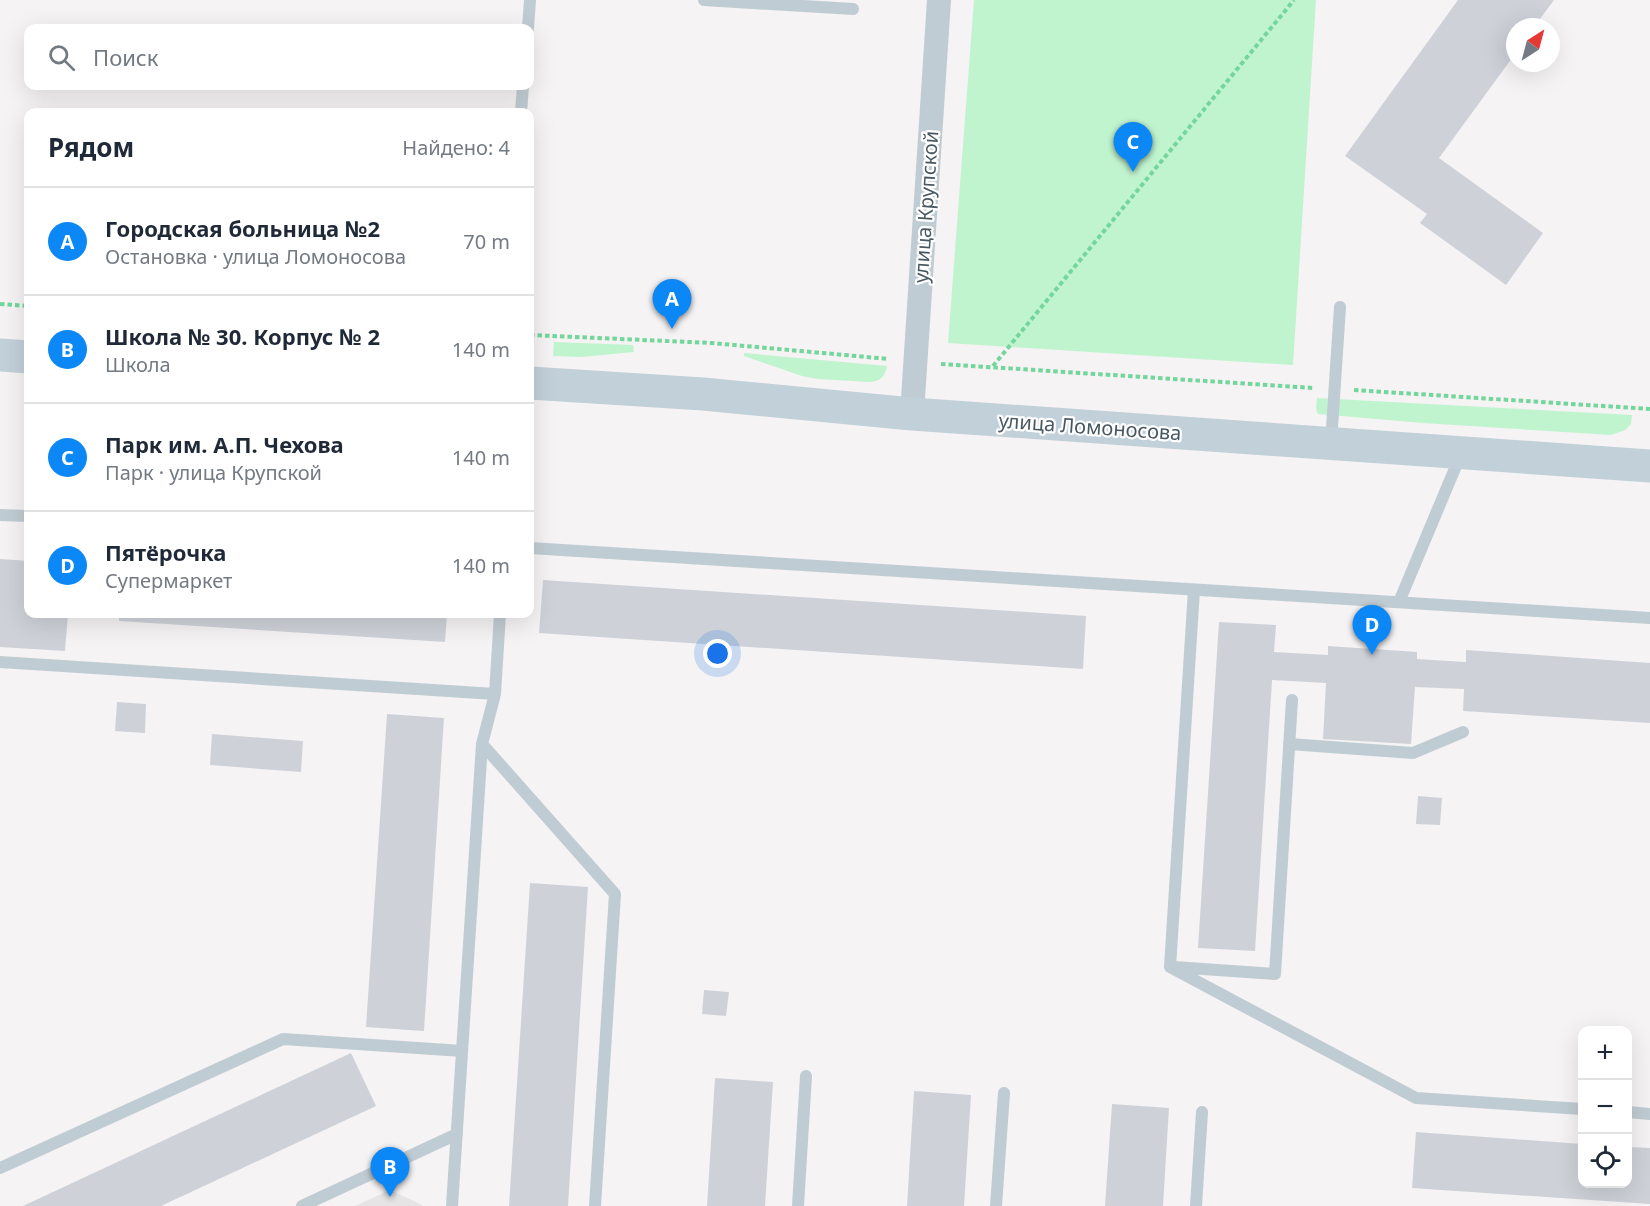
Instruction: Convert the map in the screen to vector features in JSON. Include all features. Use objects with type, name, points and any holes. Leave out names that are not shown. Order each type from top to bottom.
[{"type":"main road","points":[[0,355],[24,357]]},
{"type":"main road","name":"улица Ломоносова","points":[[534,383],[703,394],[912,414],[1650,466]]},
{"type":"street","name":"улица Крупской","points":[[912,414],[939,0]]},
{"type":"lane","points":[[528,24],[530,0]]},
{"type":"lane","points":[[704,0],[853,9]]},
{"type":"lane","points":[[521,108],[523,90]]},
{"type":"lane","points":[[1331,444],[1340,307]]},
{"type":"lane","points":[[1400,602],[1461,454]]},
{"type":"lane","points":[[0,514],[24,516]]},
{"type":"lane","points":[[534,548],[1650,618]]},
{"type":"lane","points":[[1170,967],[1194,590]]},
{"type":"lane","points":[[452,1206],[482,744],[495,694],[500,618]]},
{"type":"lane","points":[[0,662],[495,694]]},
{"type":"lane","points":[[1170,967],[1275,974],[1292,700]]},
{"type":"lane","points":[[1289,744],[1413,753],[1463,732]]},
{"type":"lane","points":[[482,744],[615,894],[596,1206]]},
{"type":"lane","points":[[1170,967],[1416,1098],[1578,1109]]},
{"type":"lane","points":[[0,1168],[283,1039],[462,1051]]},
{"type":"lane","points":[[798,1206],[806,1076]]},
{"type":"lane","points":[[996,1206],[1004,1093]]},
{"type":"lane","points":[[1196,1206],[1202,1112]]},
{"type":"lane","points":[[1632,1112],[1650,1114]]},
{"type":"lane","points":[[302,1206],[456,1134]]},
{"type":"path","points":[[992,367],[1294,0]]},
{"type":"path","points":[[0,304],[24,306]]},
{"type":"path","points":[[534,334],[712,343],[915,362],[1650,409]]},
{"type":"shaded area","points":[[390,1190],[422,1206],[355,1206]]},
{"type":"green space","points":[[974,0],[1316,0],[1293,365],[948,343]]},
{"type":"green space","points":[[554,342],[633,345],[634,352],[582,357],[553,356]]},
{"type":"green space","points":[[744,353],[887,366],[882,377],[870,382],[818,379],[802,376],[744,356]]},
{"type":"green space","points":[[1317,398],[1632,415],[1631,424],[1625,430],[1611,435],[1318,414]]},
{"type":"building","points":[[1458,0],[1554,0],[1541,18],[1506,18],[1506,66],[1439,158],[1543,233],[1506,285],[1420,223],[1427,214],[1345,156]]},
{"type":"building","points":[[0,559],[24,561],[24,618],[68,618],[65,651],[0,647]]},
{"type":"building","points":[[543,580],[1086,616],[1083,669],[539,633]]},
{"type":"building","points":[[119,618],[447,618],[445,642],[119,621]]},
{"type":"building","points":[[1219,622],[1276,625],[1274,652],[1328,655],[1328,646],[1417,652],[1417,659],[1466,662],[1466,650],[1650,663],[1650,723],[1463,711],[1464,689],[1415,687],[1411,744],[1323,739],[1326,683],[1272,680],[1255,951],[1198,948]]},
{"type":"building","points":[[117,702],[146,704],[145,733],[115,731]]},
{"type":"building","points":[[387,714],[444,718],[424,1031],[366,1027]]},
{"type":"building","points":[[212,734],[303,741],[301,772],[210,765]]},
{"type":"building","points":[[1418,796],[1442,798],[1440,825],[1416,824]]},
{"type":"building","points":[[530,883],[588,887],[568,1206],[509,1206]]},
{"type":"building","points":[[704,990],[729,992],[726,1016],[702,1014]]},
{"type":"building","points":[[351,1053],[376,1106],[161,1206],[23,1206]]},
{"type":"building","points":[[715,1078],[773,1082],[765,1206],[707,1206]]},
{"type":"building","points":[[914,1091],[971,1095],[964,1206],[907,1206]]},
{"type":"building","points":[[1112,1104],[1169,1108],[1163,1206],[1105,1206]]},
{"type":"building","points":[[1416,1132],[1578,1144],[1578,1188],[1632,1188],[1632,1147],[1650,1148],[1650,1204],[1412,1188]]},
{"type":"place","name":"Парк им. А.П. Чехова","points":[[1133,172]]},
{"type":"place","name":"Городская больница №2","points":[[672,329]]},
{"type":"place","name":"Пятёрочка","points":[[1372,655]]},
{"type":"place","name":"Школа № 30. Корпус № 2","points":[[390,1197]]}]
